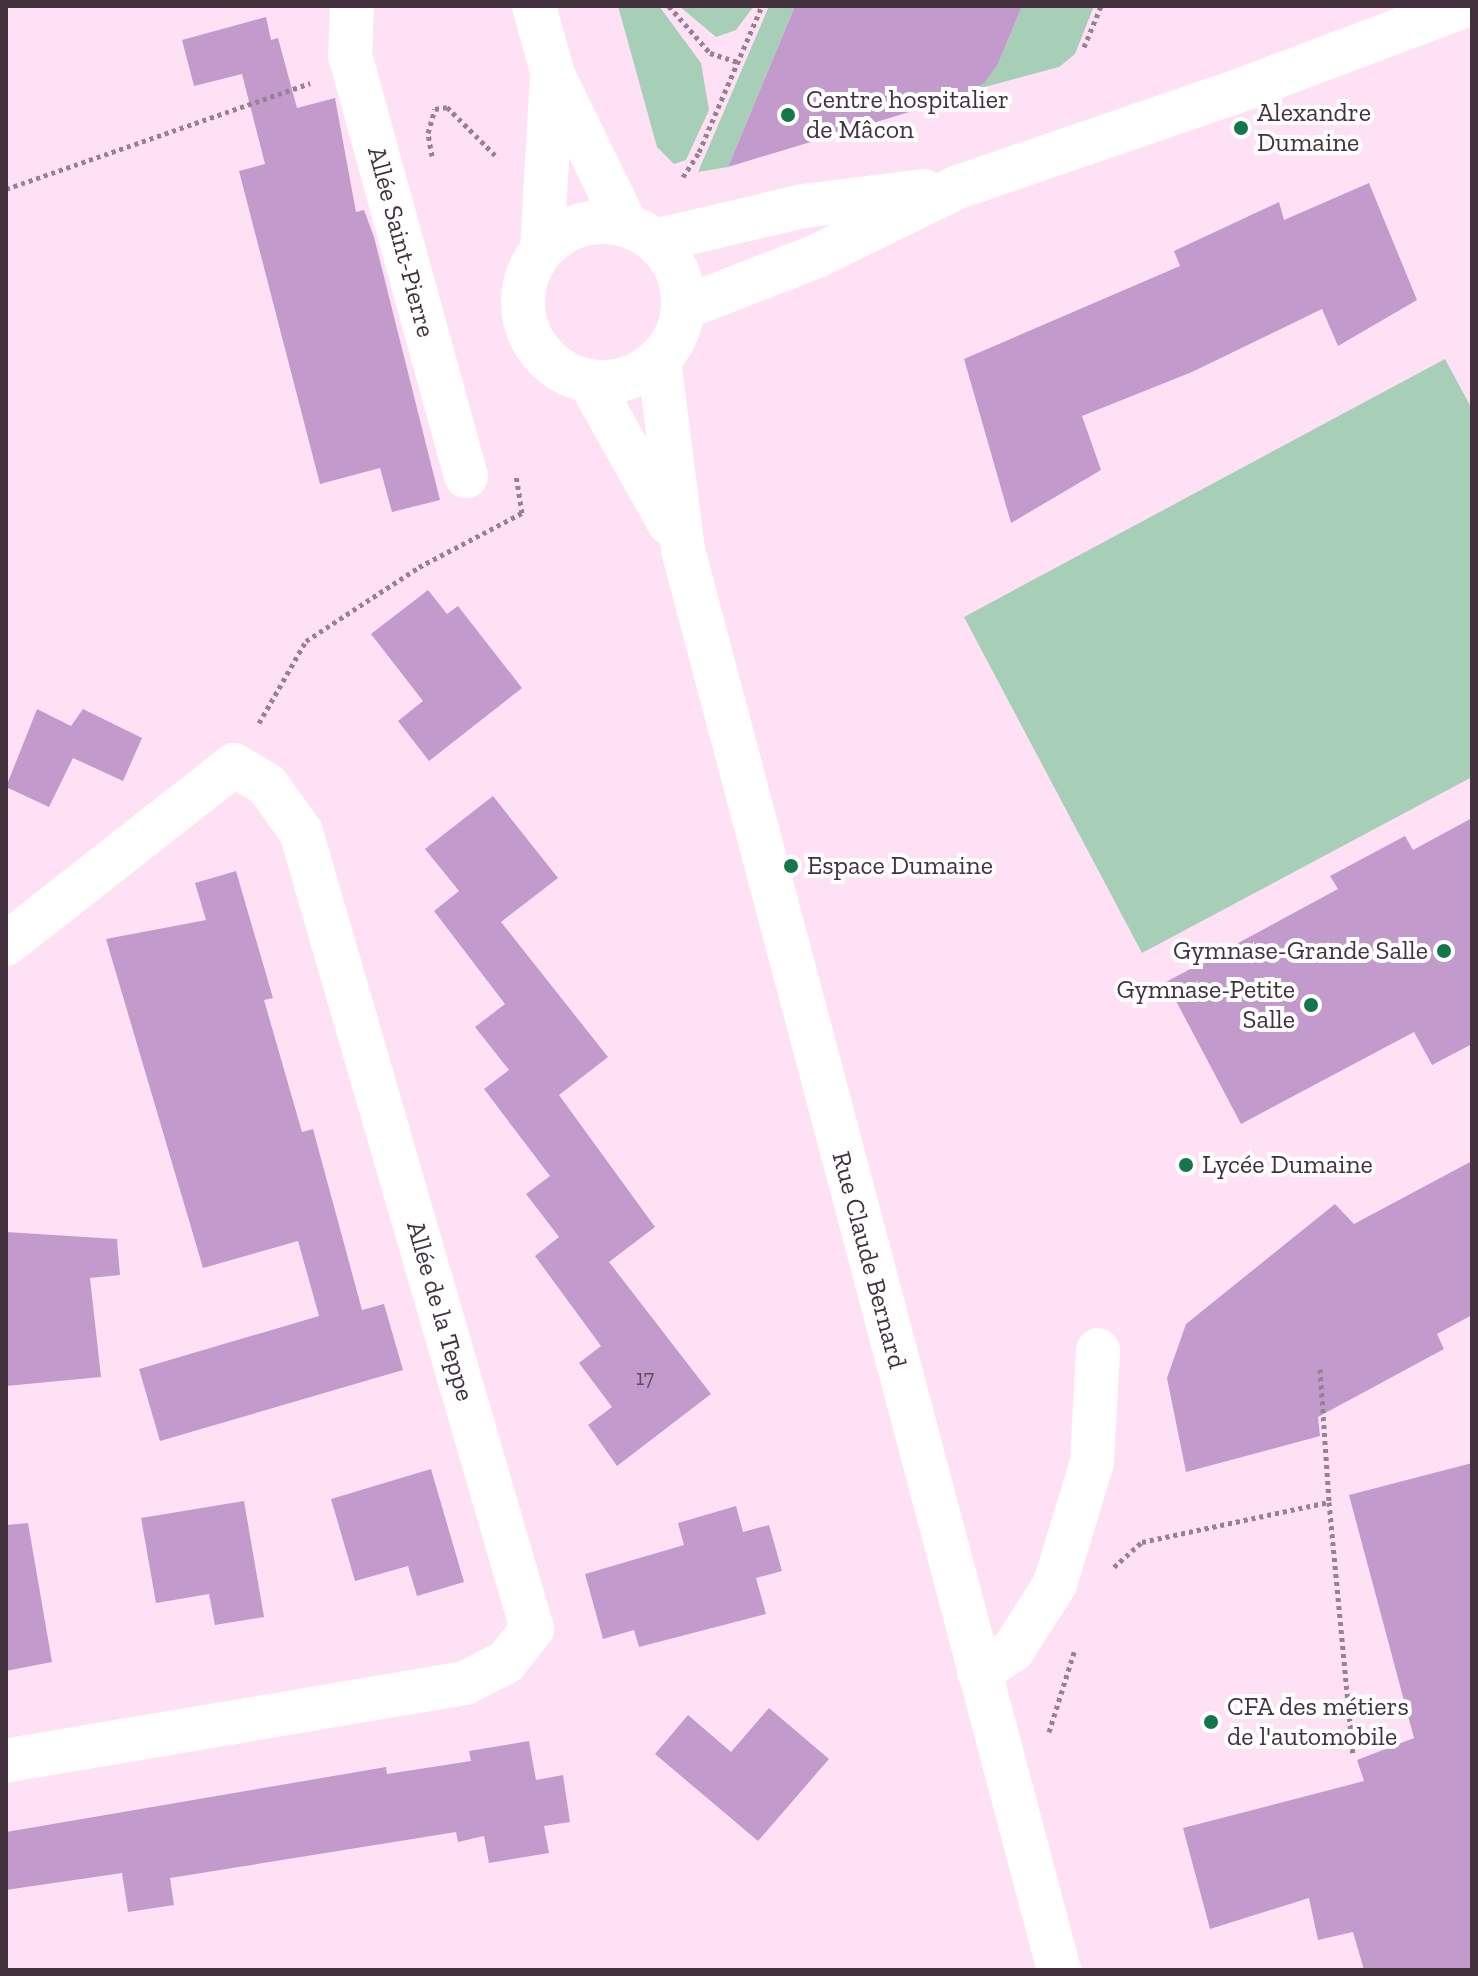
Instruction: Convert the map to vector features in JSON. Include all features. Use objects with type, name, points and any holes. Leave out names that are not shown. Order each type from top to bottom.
[{"type":"street","name":"Allée Saint-Pierre","points":[[352,6],[350,55],[466,476]]},
{"type":"street","points":[[534,6],[553,75],[641,233],[672,261],[683,308],[672,344],[659,360],[628,379],[590,382],[567,374],[533,341],[523,294],[542,249],[553,75]]},
{"type":"street","points":[[683,308],[817,256],[958,187],[1230,94],[1464,6]]},
{"type":"street","points":[[542,249],[581,225],[641,233],[803,206],[958,187]]},
{"type":"street","name":"Rue Claude Bernard","points":[[659,360],[683,550],[1059,1970]]},
{"type":"street","name":"Rue Claude Bernard","points":[[590,382],[683,550]]},
{"type":"street","name":"Allée de la Teppe","points":[[6,944],[234,765],[267,785],[301,832],[532,1629],[506,1662],[465,1683],[6,1761]]},
{"type":"street","points":[[979,1672],[1013,1650],[1055,1584],[1092,1462],[1098,1350]]},
{"type":"path","points":[[669,6],[710,53],[737,62]]},
{"type":"path","points":[[683,177],[762,6]]},
{"type":"path","points":[[1084,47],[1101,6]]},
{"type":"path","points":[[6,189],[135,141],[298,91],[350,55]]},
{"type":"path","points":[[1320,1369],[1353,1754]]},
{"type":"path","points":[[1107,1573],[1142,1542],[1329,1502]]},
{"type":"path","points":[[1045,1744],[1077,1642]]},
{"type":"green space","points":[[618,6],[659,6],[701,63],[709,110],[686,160],[674,164],[657,147]]},
{"type":"green space","points":[[679,6],[754,6],[736,30],[716,37]]},
{"type":"green space","points":[[769,6],[795,6],[728,167],[698,172]]},
{"type":"green space","points":[[1022,6],[1094,6],[1075,54],[1059,67],[970,91],[998,64]]},
{"type":"green space","points":[[1445,359],[1472,409],[1472,777],[1142,953],[964,617]]},
{"type":"building","points":[[795,6],[1022,6],[998,64],[984,83],[962,96],[728,167]]},
{"type":"building","points":[[266,17],[271,40],[278,38],[297,108],[335,98],[356,212],[364,210],[374,237],[440,500],[392,512],[380,468],[320,484],[239,171],[265,164],[242,74],[194,86],[182,40]]},
{"type":"building","points":[[1369,183],[1417,300],[1338,346],[1322,309],[1192,372],[1082,416],[1101,470],[1011,523],[964,359],[1180,266],[1174,251],[1279,202],[1284,220]]},
{"type":"building","points":[[428,590],[447,614],[458,606],[522,688],[429,761],[398,721],[423,701],[371,634]]},
{"type":"building","points":[[37,709],[71,726],[83,709],[142,738],[123,781],[73,758],[49,807],[6,787]]},
{"type":"building","points":[[493,796],[558,878],[501,922],[608,1057],[559,1095],[655,1227],[609,1262],[711,1394],[617,1466],[588,1425],[612,1407],[579,1363],[601,1346],[535,1256],[559,1237],[526,1194],[550,1176],[484,1089],[509,1070],[475,1027],[505,1004],[434,911],[459,891],[425,849]]},
{"type":"building","name":"Gymnase-Petite Salle","points":[[1472,818],[1472,1044],[1432,1065],[1414,1032],[1241,1124],[1166,982],[1338,889],[1330,876],[1405,836],[1413,850]]},
{"type":"building","points":[[236,871],[273,998],[264,1000],[302,1132],[313,1129],[362,1310],[384,1304],[403,1370],[160,1441],[139,1369],[319,1316],[298,1241],[203,1268],[106,939],[206,920],[195,883]]},
{"type":"building","points":[[1472,1161],[1472,1315],[1437,1334],[1444,1349],[1318,1417],[1320,1436],[1186,1472],[1167,1378],[1186,1324],[1335,1204],[1354,1224]]},
{"type":"building","points":[[6,1232],[117,1239],[120,1275],[90,1278],[101,1377],[6,1386]]},
{"type":"building","points":[[1472,1463],[1472,1970],[1364,1970],[1353,1932],[1318,1940],[1309,1898],[1210,1929],[1183,1828],[1364,1781],[1357,1760],[1414,1738],[1349,1495]]},
{"type":"building","points":[[431,1469],[464,1582],[417,1596],[408,1566],[355,1581],[331,1499]]},
{"type":"building","points":[[244,1501],[264,1617],[215,1625],[209,1594],[156,1603],[141,1518]]},
{"type":"building","points":[[736,1506],[743,1532],[769,1525],[782,1571],[756,1578],[766,1614],[639,1647],[634,1630],[603,1639],[585,1574],[684,1545],[678,1523]]},
{"type":"building","points":[[28,1523],[52,1662],[6,1671],[6,1525]]},
{"type":"building","points":[[769,1708],[829,1759],[758,1841],[655,1754],[688,1715],[731,1752]]},
{"type":"building","points":[[529,1741],[536,1780],[563,1775],[570,1822],[544,1826],[549,1853],[489,1863],[484,1836],[458,1842],[456,1832],[170,1878],[174,1905],[128,1912],[122,1873],[6,1890],[6,1832],[386,1767],[387,1774],[471,1761],[469,1751]]},
{"type":"place","name":"Centre hospitalier de Mâcon","points":[[788,115]]},
{"type":"place","name":"Alexandre Dumaine","points":[[1241,128]]},
{"type":"place","name":"Espace Dumaine","points":[[791,866]]},
{"type":"place","name":"Gymnase-Grande Salle","points":[[1444,951]]},
{"type":"place","name":"Gymnase-Petite Salle","points":[[1311,1005]]},
{"type":"place","name":"Lycée Dumaine","points":[[1186,1165]]},
{"type":"place","name":"CFA des métiers de l'automobile","points":[[1211,1722]]}]
